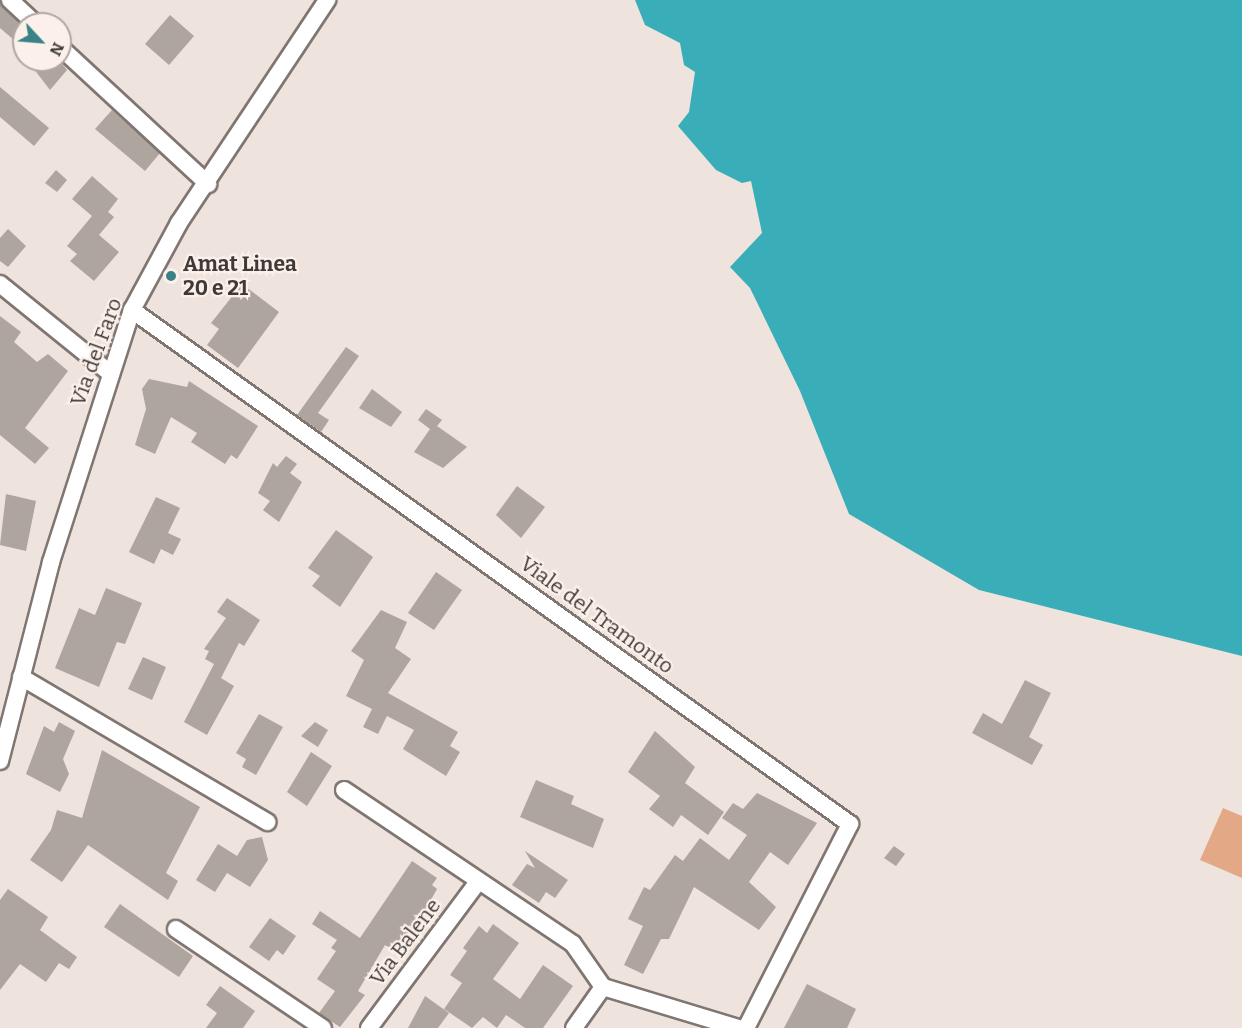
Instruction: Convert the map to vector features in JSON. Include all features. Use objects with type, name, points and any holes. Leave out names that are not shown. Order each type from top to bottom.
[{"type":"street","points":[[10,0],[23,12]]},
{"type":"street","name":"Via del Faro","points":[[0,760],[21,677],[110,373],[132,310],[179,223],[208,184],[325,1]]},
{"type":"street","points":[[72,57],[208,184]]},
{"type":"street","points":[[0,284],[110,373]]},
{"type":"street","name":"Viale del Tramonto","points":[[132,310],[850,824],[746,1028]]},
{"type":"street","points":[[21,677],[267,822]]},
{"type":"street","points":[[344,790],[477,882],[573,944],[603,987],[739,1028]]},
{"type":"street","name":"Via Balene","points":[[369,1028],[477,882]]},
{"type":"street","points":[[176,929],[322,1028]]},
{"type":"street","points":[[574,1028],[603,987]]},
{"type":"shaded area","points":[[1223,808],[1242,816],[1242,878],[1200,860]]},
{"type":"water","points":[[635,0],[1242,0],[1242,656],[979,590],[849,514],[800,391],[750,288],[730,267],[762,233],[751,181],[742,183],[716,170],[678,126],[689,112],[695,72],[684,65],[680,43],[645,25]]},
{"type":"building","points":[[0,3],[12,15],[12,38],[0,28]]},
{"type":"building","points":[[170,15],[194,36],[169,65],[145,44]]},
{"type":"building","points":[[36,72],[65,72],[50,90]]},
{"type":"building","points":[[0,87],[49,128],[34,146],[0,117]]},
{"type":"building","points":[[112,110],[160,153],[145,171],[95,129]]},
{"type":"building","points":[[56,170],[67,180],[57,192],[45,183]]},
{"type":"building","points":[[92,176],[118,199],[108,212],[114,217],[99,235],[119,252],[94,281],[70,261],[77,254],[67,246],[92,216],[72,199]]},
{"type":"building","points":[[8,229],[26,246],[8,267],[0,261],[0,238]]},
{"type":"building","points":[[242,284],[279,312],[238,368],[207,345],[219,329],[211,323]]},
{"type":"building","points":[[0,316],[21,332],[14,342],[37,362],[48,354],[68,371],[25,428],[49,448],[35,464],[0,435]]},
{"type":"building","points":[[346,347],[359,356],[318,413],[329,420],[321,432],[297,415]]},
{"type":"building","points":[[149,379],[187,387],[189,381],[258,426],[237,459],[231,455],[225,464],[191,442],[197,433],[171,417],[155,454],[135,445],[146,409],[142,389]]},
{"type":"building","points":[[372,389],[402,412],[391,427],[359,408]]},
{"type":"building","points":[[426,409],[442,420],[437,426],[467,447],[443,468],[414,452],[430,429],[418,420]]},
{"type":"building","points":[[286,456],[297,464],[290,473],[302,482],[279,522],[263,510],[270,501],[258,493],[273,463],[277,467]]},
{"type":"building","points":[[517,486],[545,507],[521,538],[496,515]]},
{"type":"building","points":[[6,494],[36,501],[26,551],[0,545]]},
{"type":"building","points":[[156,497],[180,508],[168,533],[181,539],[173,555],[161,549],[154,564],[129,552]]},
{"type":"building","points":[[336,530],[373,557],[340,607],[312,586],[320,576],[308,568]]},
{"type":"building","points":[[436,572],[462,590],[434,630],[408,613]]},
{"type":"building","points":[[106,588],[142,603],[125,644],[117,642],[99,687],[55,668],[79,608],[95,615]]},
{"type":"building","points":[[227,598],[260,620],[244,646],[239,643],[221,678],[234,686],[207,735],[184,722],[214,664],[205,659],[209,651],[204,649],[226,618],[217,612]]},
{"type":"building","points":[[381,610],[407,622],[395,648],[411,659],[388,693],[458,732],[450,746],[460,752],[446,776],[403,749],[414,730],[387,716],[378,734],[363,727],[372,709],[346,696],[364,660],[351,651]]},
{"type":"building","points":[[143,657],[166,667],[152,700],[128,689]]},
{"type":"building","points":[[1025,680],[1051,693],[1029,737],[1043,745],[1032,765],[972,733],[983,713],[1002,724]]},
{"type":"building","points":[[259,714],[283,727],[256,775],[242,767],[246,759],[236,753]]},
{"type":"building","points":[[59,722],[75,731],[63,759],[69,774],[60,792],[26,774],[44,726],[54,732]]},
{"type":"building","points":[[315,722],[328,730],[318,747],[301,736]]},
{"type":"building","points":[[655,731],[695,767],[685,783],[724,812],[708,835],[681,815],[673,827],[649,809],[660,796],[628,772]]},
{"type":"building","points":[[102,750],[200,807],[166,873],[178,881],[168,900],[88,845],[62,882],[30,860],[51,830],[57,810],[82,818]]},
{"type":"building","points":[[311,752],[332,766],[307,806],[287,792]]},
{"type":"building","points":[[536,780],[574,796],[571,804],[604,819],[593,848],[520,817]]},
{"type":"building","points":[[757,793],[817,823],[788,865],[770,852],[749,882],[776,907],[759,930],[694,887],[669,939],[661,939],[643,974],[624,965],[643,926],[628,919],[644,887],[650,890],[675,855],[683,861],[700,838],[729,860],[747,835],[722,818],[733,803],[743,809]]},
{"type":"building","points":[[262,837],[268,860],[250,887],[227,873],[215,892],[196,880],[218,844],[237,856],[247,840]]},
{"type":"building","points":[[894,846],[905,854],[896,866],[884,858]]},
{"type":"building","points":[[525,851],[568,880],[555,898],[546,892],[539,903],[512,885],[527,864],[535,868]]},
{"type":"building","points":[[412,861],[437,878],[432,885],[437,889],[400,955],[385,945],[358,991],[365,995],[340,1027],[319,1013],[335,991],[317,979],[336,951],[331,948],[337,940],[312,924],[320,911],[360,938]]},
{"type":"building","points":[[8,889],[48,917],[40,930],[77,957],[69,969],[59,963],[46,982],[20,964],[0,990],[0,900]]},
{"type":"building","points":[[120,904],[193,956],[179,977],[104,927]]},
{"type":"building","points":[[270,918],[296,936],[283,955],[277,950],[269,961],[249,947]]},
{"type":"building","points":[[493,924],[519,943],[493,979],[520,999],[543,965],[573,986],[543,1028],[525,1028],[506,1015],[497,1028],[483,1017],[472,1028],[444,1009],[462,983],[450,975],[467,951],[463,948],[479,926],[487,933]]},
{"type":"building","points":[[807,984],[856,1009],[847,1028],[784,1028]]},
{"type":"building","points":[[220,986],[255,1011],[243,1028],[206,1028],[217,1013],[206,1005]]},
{"type":"building","points":[[425,996],[449,1013],[438,1028],[408,1028]]},
{"type":"place","name":"Amat Linea 20 e 21","points":[[171,276]]}]
